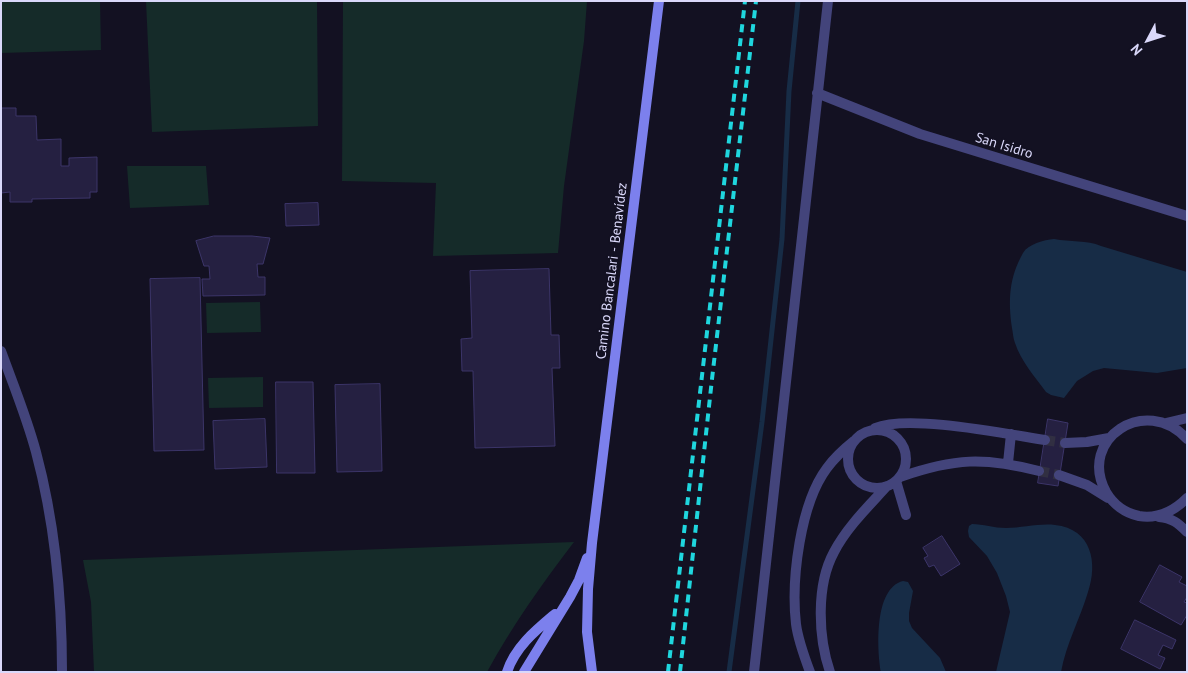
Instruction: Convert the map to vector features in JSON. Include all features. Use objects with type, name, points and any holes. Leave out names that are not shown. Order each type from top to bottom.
[{"type":"main road","name":"Camino Bancalari - Benavídez","points":[[592,672],[587,632],[592,543],[658,1]]},
{"type":"main road","name":"Camino Bancalari - Benavídez","points":[[524,672],[579,580],[592,543]]},
{"type":"main road","points":[[507,672],[510,662],[534,631],[562,609]]},
{"type":"street","points":[[754,672],[828,1]]},
{"type":"street","name":"San Isidro","points":[[817,93],[920,134],[1187,216]]},
{"type":"street","points":[[1,351],[36,452],[46,493],[59,585],[62,672]]},
{"type":"street","points":[[1166,423],[1187,418]]},
{"type":"street","points":[[1112,502],[1103,487],[1099,470],[1102,453],[1110,438],[1116,432],[1131,422],[1149,420],[1166,423],[1181,432],[1187,439]]},
{"type":"street","points":[[810,672],[803,653],[796,617],[795,577],[801,541],[816,486],[826,469],[839,453],[866,432],[879,426],[892,424],[921,423],[1044,440]]},
{"type":"street","points":[[830,672],[824,650],[821,626],[821,598],[833,554],[855,520],[895,481],[905,468],[906,457],[900,442],[888,432],[877,430],[866,432]]},
{"type":"street","points":[[1008,463],[1011,434]]},
{"type":"street","points":[[1065,443],[1110,438]]},
{"type":"street","points":[[854,441],[849,451],[848,461],[854,476],[862,484],[872,488],[940,465],[960,462],[982,460],[1008,463],[1040,471]]},
{"type":"street","points":[[1059,475],[1087,485],[1128,512],[1136,515],[1166,517],[1176,521],[1187,532]]},
{"type":"street","points":[[895,481],[906,515]]},
{"type":"street","points":[[1155,516],[1173,510],[1187,498]]},
{"type":"green space","points":[[1,1],[100,1],[101,50],[1,53]]},
{"type":"green space","points":[[146,1],[317,1],[318,126],[152,132]]},
{"type":"green space","points":[[343,1],[587,1],[584,41],[564,186],[558,253],[433,256],[436,183],[342,181]]},
{"type":"green space","points":[[127,166],[206,166],[209,205],[130,208]]},
{"type":"green space","points":[[260,302],[261,332],[207,333],[206,303]]},
{"type":"green space","points":[[263,377],[263,407],[209,408],[208,378]]},
{"type":"green space","points":[[574,542],[528,606],[487,672],[94,672],[91,602],[83,560]]},
{"type":"water","points":[[1054,239],[1096,244],[1187,272],[1187,368],[1157,373],[1104,368],[1093,371],[1077,381],[1064,398],[1046,392],[1025,362],[1015,343],[1010,299],[1012,280],[1018,262],[1025,250],[1041,241]]},
{"type":"water","points":[[972,524],[1006,528],[1055,525],[1077,533],[1084,540],[1092,559],[1091,581],[1066,651],[1061,672],[996,672],[1010,612],[997,573],[987,556],[969,537],[969,526]]},
{"type":"water","points":[[903,581],[908,582],[913,591],[909,613],[909,621],[912,628],[940,658],[946,672],[881,672],[879,635],[882,607],[887,595],[894,586]]},
{"type":"building","points":[[1,108],[16,108],[16,116],[36,116],[37,140],[61,139],[61,166],[69,166],[69,158],[97,157],[97,192],[90,192],[90,198],[32,199],[32,202],[10,202],[10,192],[1,193]]},
{"type":"building","points":[[318,203],[319,225],[286,226],[285,204]]},
{"type":"building","points":[[214,236],[270,238],[263,264],[257,264],[258,277],[265,277],[265,295],[203,296],[202,279],[210,279],[209,266],[204,266],[196,241]]},
{"type":"building","points":[[549,269],[551,335],[559,335],[560,368],[552,368],[555,446],[475,448],[473,371],[462,371],[461,339],[472,338],[470,271]]},
{"type":"building","points":[[200,278],[204,450],[154,451],[150,279]]},
{"type":"building","points":[[276,382],[313,382],[315,473],[277,473]]},
{"type":"building","points":[[380,384],[382,471],[337,472],[335,385]]},
{"type":"building","points":[[265,419],[267,467],[215,469],[213,421]]},
{"type":"building","points":[[1048,419],[1068,423],[1058,486],[1038,483]]},
{"type":"building","points":[[942,536],[960,564],[941,576],[934,565],[929,567],[924,558],[928,556],[923,548]]},
{"type":"building","points":[[1160,565],[1182,577],[1179,582],[1187,586],[1187,597],[1184,602],[1187,603],[1187,615],[1181,625],[1140,602]]},
{"type":"building","points":[[1135,620],[1176,640],[1172,649],[1163,645],[1158,655],[1165,658],[1160,669],[1121,649]]},
{"type":"waterway","points":[[729,672],[762,422],[782,239],[789,91],[798,1]]},
{"type":"tunnel","points":[[1045,440],[1065,443]]},
{"type":"tunnel","points":[[1039,471],[1059,475]]},
{"type":"railway","points":[[668,672],[745,1]]},
{"type":"railway","points":[[680,672],[756,1]]}]
